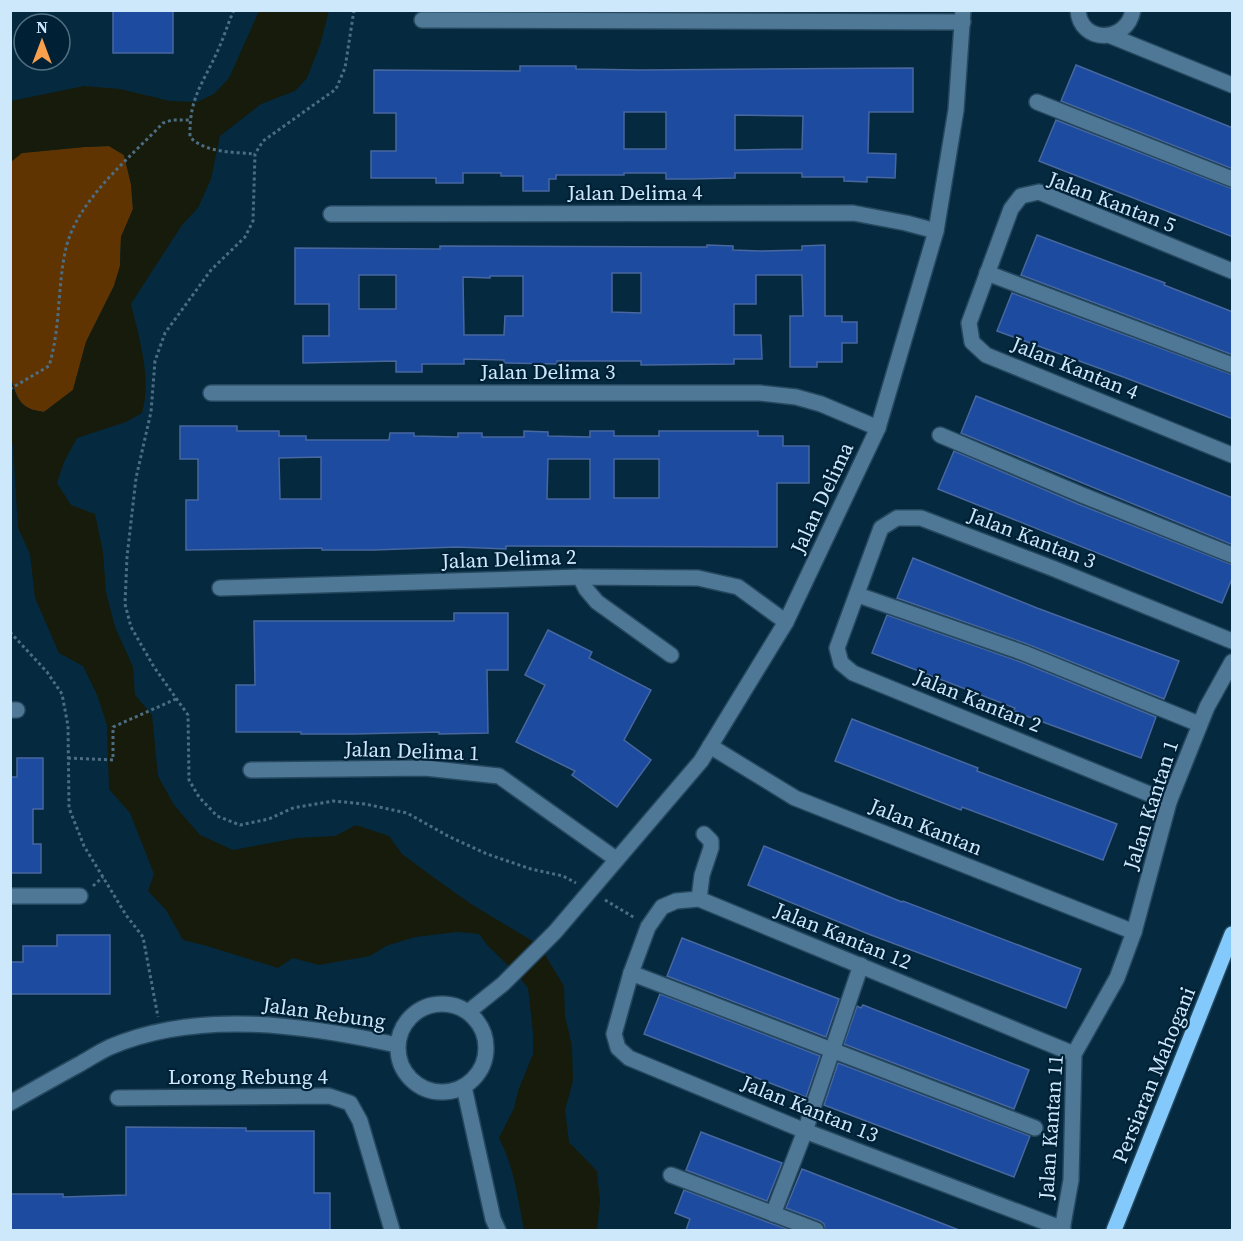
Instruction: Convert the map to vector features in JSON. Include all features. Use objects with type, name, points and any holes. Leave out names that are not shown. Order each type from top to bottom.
[{"type":"main road","name":"Persiaran Mahogani","points":[[1114,1230],[1233,934]]},
{"type":"street","points":[[1078,10],[1078,16],[1086,28],[1098,35],[1112,36],[1233,86]]},
{"type":"street","points":[[1112,36],[1124,30],[1131,20],[1133,10]]},
{"type":"street","points":[[422,20],[963,16]]},
{"type":"street","name":"Jalan Delima","points":[[468,1012],[503,984],[555,932],[701,761],[786,622],[878,428],[936,231],[956,110],[963,16]]},
{"type":"street","points":[[1037,102],[1233,179]]},
{"type":"street","name":"Jalan Kantan 5","points":[[987,273],[1011,209],[1021,196],[1039,192],[1233,272]]},
{"type":"street","name":"Jalan Delima 4","points":[[331,214],[853,213],[936,231]]},
{"type":"street","points":[[987,273],[1233,365]]},
{"type":"street","name":"Jalan Kantan 4","points":[[987,273],[969,323],[972,342],[986,355],[1233,455]]},
{"type":"street","name":"Jalan Delima 3","points":[[211,393],[760,393],[796,397],[821,404],[878,428]]},
{"type":"street","points":[[940,435],[1233,555]]},
{"type":"street","name":"Jalan Kantan 3","points":[[858,595],[882,528],[897,518],[921,518],[1233,641]]},
{"type":"street","points":[[580,577],[597,602],[670,655]]},
{"type":"street","name":"Jalan Delima 2","points":[[220,588],[580,577],[698,578],[738,587],[786,622]]},
{"type":"street","points":[[858,595],[1024,653],[1199,724]]},
{"type":"street","name":"Jalan Kantan 2","points":[[858,595],[837,648],[841,663],[853,673],[1169,802]]},
{"type":"street","name":"Jalan Kantan 1","points":[[1134,932],[1169,802],[1199,724],[1233,662]]},
{"type":"street","name":"Jalan Kantan","points":[[710,746],[795,798],[1134,932]]},
{"type":"street","name":"Jalan Delima 1","points":[[251,770],[425,768],[499,777],[616,859]]},
{"type":"street","points":[[704,834],[710,838],[711,848],[702,875],[699,899],[676,901],[662,907],[648,927],[631,974],[1035,1128]]},
{"type":"street","points":[[10,896],[80,896]]},
{"type":"street","name":"Jalan Kantan 12","points":[[699,899],[1074,1054]]},
{"type":"street","name":"Jalan Kantan 11","points":[[1062,1230],[1071,1180],[1074,1054],[1117,978],[1134,932]]},
{"type":"street","points":[[773,1214],[805,1131],[861,966]]},
{"type":"street","name":"Jalan Kantan 13","points":[[631,974],[614,1034],[618,1048],[629,1058],[805,1131],[1062,1230]]},
{"type":"street","points":[[438,1004],[453,1005],[468,1012],[482,1029],[486,1050],[483,1065],[476,1078],[464,1087],[451,1092],[437,1093],[418,1086],[403,1072],[398,1059],[397,1045],[401,1030],[410,1017],[422,1008],[438,1004]]},
{"type":"street","name":"Jalan Rebung","points":[[10,1103],[110,1047],[160,1031],[224,1024],[276,1024],[344,1033],[397,1045]]},
{"type":"street","points":[[464,1087],[494,1227]]},
{"type":"street","name":"Lorong Rebung 4","points":[[118,1098],[329,1096],[350,1103],[360,1121],[392,1230]]},
{"type":"street","points":[[672,1175],[816,1230]]},
{"type":"path","points":[[234,10],[218,50],[194,98],[189,120],[190,137],[195,142],[231,152],[255,154]]},
{"type":"path","points":[[354,10],[345,68],[336,89],[263,141],[255,154],[253,221],[245,237],[212,270],[165,333],[155,362],[151,412],[136,478],[127,557],[125,604],[131,627],[154,667],[188,715],[189,780],[199,797],[217,816],[240,825],[269,819],[293,808],[333,801],[365,804],[407,813],[487,854],[563,876],[615,905],[648,927]]},
{"type":"path","points":[[10,389],[49,366],[55,346],[66,247],[83,208],[163,123],[172,120],[189,120]]},
{"type":"path","points":[[10,632],[47,672],[62,694],[68,726],[69,808],[84,846],[126,915],[143,937],[160,1031]]},
{"type":"path","points":[[68,758],[113,760],[113,727],[176,699]]},
{"type":"shaded area","points":[[259,11],[329,11],[320,45],[307,78],[295,91],[261,104],[220,136],[211,179],[198,208],[182,225],[131,304],[145,372],[145,400],[142,413],[126,422],[77,438],[64,462],[57,483],[71,505],[95,514],[103,552],[106,592],[115,627],[133,667],[135,695],[152,715],[158,776],[174,805],[200,835],[233,850],[297,838],[335,836],[356,825],[389,836],[402,854],[433,877],[471,904],[539,945],[564,986],[565,1016],[572,1046],[573,1081],[565,1110],[569,1142],[597,1171],[600,1201],[597,1230],[524,1230],[512,1172],[499,1138],[514,1108],[518,1091],[533,1054],[528,988],[479,934],[457,932],[415,937],[386,946],[370,956],[319,965],[293,958],[278,968],[183,940],[166,910],[148,891],[154,874],[130,813],[109,789],[107,725],[97,695],[83,666],[59,653],[35,598],[30,554],[18,528],[13,446],[10,435],[10,379],[21,402],[36,411],[44,412],[73,390],[86,342],[114,286],[120,266],[121,237],[133,209],[131,184],[124,155],[109,146],[22,153],[11,162],[11,101],[84,86],[120,89],[170,101],[197,102],[214,94],[229,78]]},
{"type":"shaded area","points":[[109,146],[124,155],[131,184],[133,209],[121,237],[120,266],[114,286],[86,342],[73,390],[44,412],[36,411],[21,402],[11,378],[10,162],[21,153]]},
{"type":"building","points":[[113,10],[173,10],[173,53],[113,53]]},
{"type":"building","points":[[1076,65],[1233,128],[1233,169],[1061,101]]},
{"type":"building","points":[[520,66],[576,66],[576,69],[641,70],[913,68],[913,112],[869,112],[868,153],[896,154],[895,178],[867,177],[867,182],[844,181],[844,177],[802,177],[802,173],[735,173],[735,178],[666,179],[666,173],[624,173],[624,175],[556,175],[556,179],[549,179],[549,191],[523,191],[523,176],[501,176],[501,173],[463,173],[463,183],[436,183],[436,178],[371,178],[371,151],[396,151],[396,113],[374,113],[374,70],[520,71]],"holes":[[[624,112],[666,112],[666,149],[624,149]],[[735,115],[803,116],[802,149],[735,150]]]},
{"type":"building","points":[[1056,120],[1233,189],[1233,237],[1039,161]]},
{"type":"building","points":[[1037,235],[1165,283],[1164,285],[1233,312],[1233,355],[1021,275]]},
{"type":"building","points":[[707,245],[733,246],[733,250],[760,251],[802,250],[802,246],[825,245],[825,316],[842,316],[842,322],[857,322],[857,343],[842,343],[842,362],[817,362],[817,367],[790,367],[790,316],[803,316],[802,275],[756,275],[756,304],[734,304],[734,335],[761,335],[762,359],[734,359],[734,364],[641,365],[641,361],[557,361],[557,364],[504,363],[504,360],[464,359],[464,364],[422,364],[422,372],[396,372],[396,361],[303,363],[303,336],[329,336],[329,304],[295,304],[295,248],[707,247]],"holes":[[[612,273],[641,273],[641,313],[612,312]],[[359,275],[396,275],[396,309],[359,309]],[[490,276],[523,276],[523,316],[505,316],[504,335],[464,335],[463,277],[490,278]]]},
{"type":"building","points":[[1012,293],[1233,375],[1233,419],[997,331]]},
{"type":"building","points":[[976,396],[1233,498],[1233,545],[961,433]]},
{"type":"building","points":[[180,426],[237,426],[237,431],[279,431],[279,436],[306,436],[306,440],[389,440],[390,433],[458,437],[458,433],[482,433],[482,437],[524,437],[524,431],[548,432],[548,436],[590,437],[590,431],[614,431],[614,436],[659,436],[659,431],[758,431],[758,436],[783,436],[783,446],[809,446],[809,483],[777,483],[777,547],[506,546],[506,549],[457,547],[374,550],[322,550],[322,548],[186,550],[186,500],[198,500],[198,459],[180,459]],"holes":[[[321,457],[321,499],[280,499],[279,458]],[[548,459],[590,459],[590,499],[547,499]],[[614,459],[659,459],[659,498],[614,498]]]},
{"type":"building","points":[[954,451],[1078,504],[1233,565],[1233,576],[1222,603],[938,489]]},
{"type":"building","points":[[913,558],[1037,608],[1179,661],[1164,699],[1027,644],[897,598]]},
{"type":"building","points":[[454,613],[508,613],[508,670],[487,670],[488,733],[236,732],[236,685],[255,685],[254,621],[454,621]]},
{"type":"building","points":[[887,615],[1021,662],[1156,717],[1141,758],[1013,711],[1015,708],[872,653]]},
{"type":"building","points":[[548,630],[592,652],[589,658],[651,690],[624,740],[651,760],[617,807],[572,775],[575,771],[516,742],[545,685],[525,675]]},
{"type":"building","points":[[852,719],[978,768],[977,771],[1117,824],[1103,860],[962,807],[961,810],[835,761]]},
{"type":"building","points":[[17,758],[43,758],[43,809],[33,809],[33,844],[41,844],[41,873],[10,873],[10,777],[17,777]]},
{"type":"building","points":[[764,846],[902,902],[1081,969],[1066,1008],[871,935],[748,885]]},
{"type":"building","points":[[57,935],[110,935],[110,994],[10,994],[10,962],[23,962],[23,946],[57,946]]},
{"type":"building","points":[[682,938],[839,999],[826,1037],[667,976]]},
{"type":"building","points":[[660,994],[820,1056],[806,1097],[644,1034]]},
{"type":"building","points":[[863,1005],[1029,1070],[1014,1109],[844,1044],[857,1006],[861,1008]]},
{"type":"building","points":[[838,1063],[1030,1136],[1014,1177],[824,1105]]},
{"type":"building","points":[[126,1127],[314,1131],[314,1193],[330,1193],[330,1230],[10,1230],[10,1194],[63,1194],[63,1197],[126,1195]]},
{"type":"building","points":[[701,1132],[782,1163],[767,1201],[686,1170]]},
{"type":"building","points":[[802,1169],[959,1230],[825,1230],[824,1224],[820,1221],[786,1208]]},
{"type":"building","points":[[684,1190],[790,1230],[686,1230],[690,1219],[675,1213]]}]
